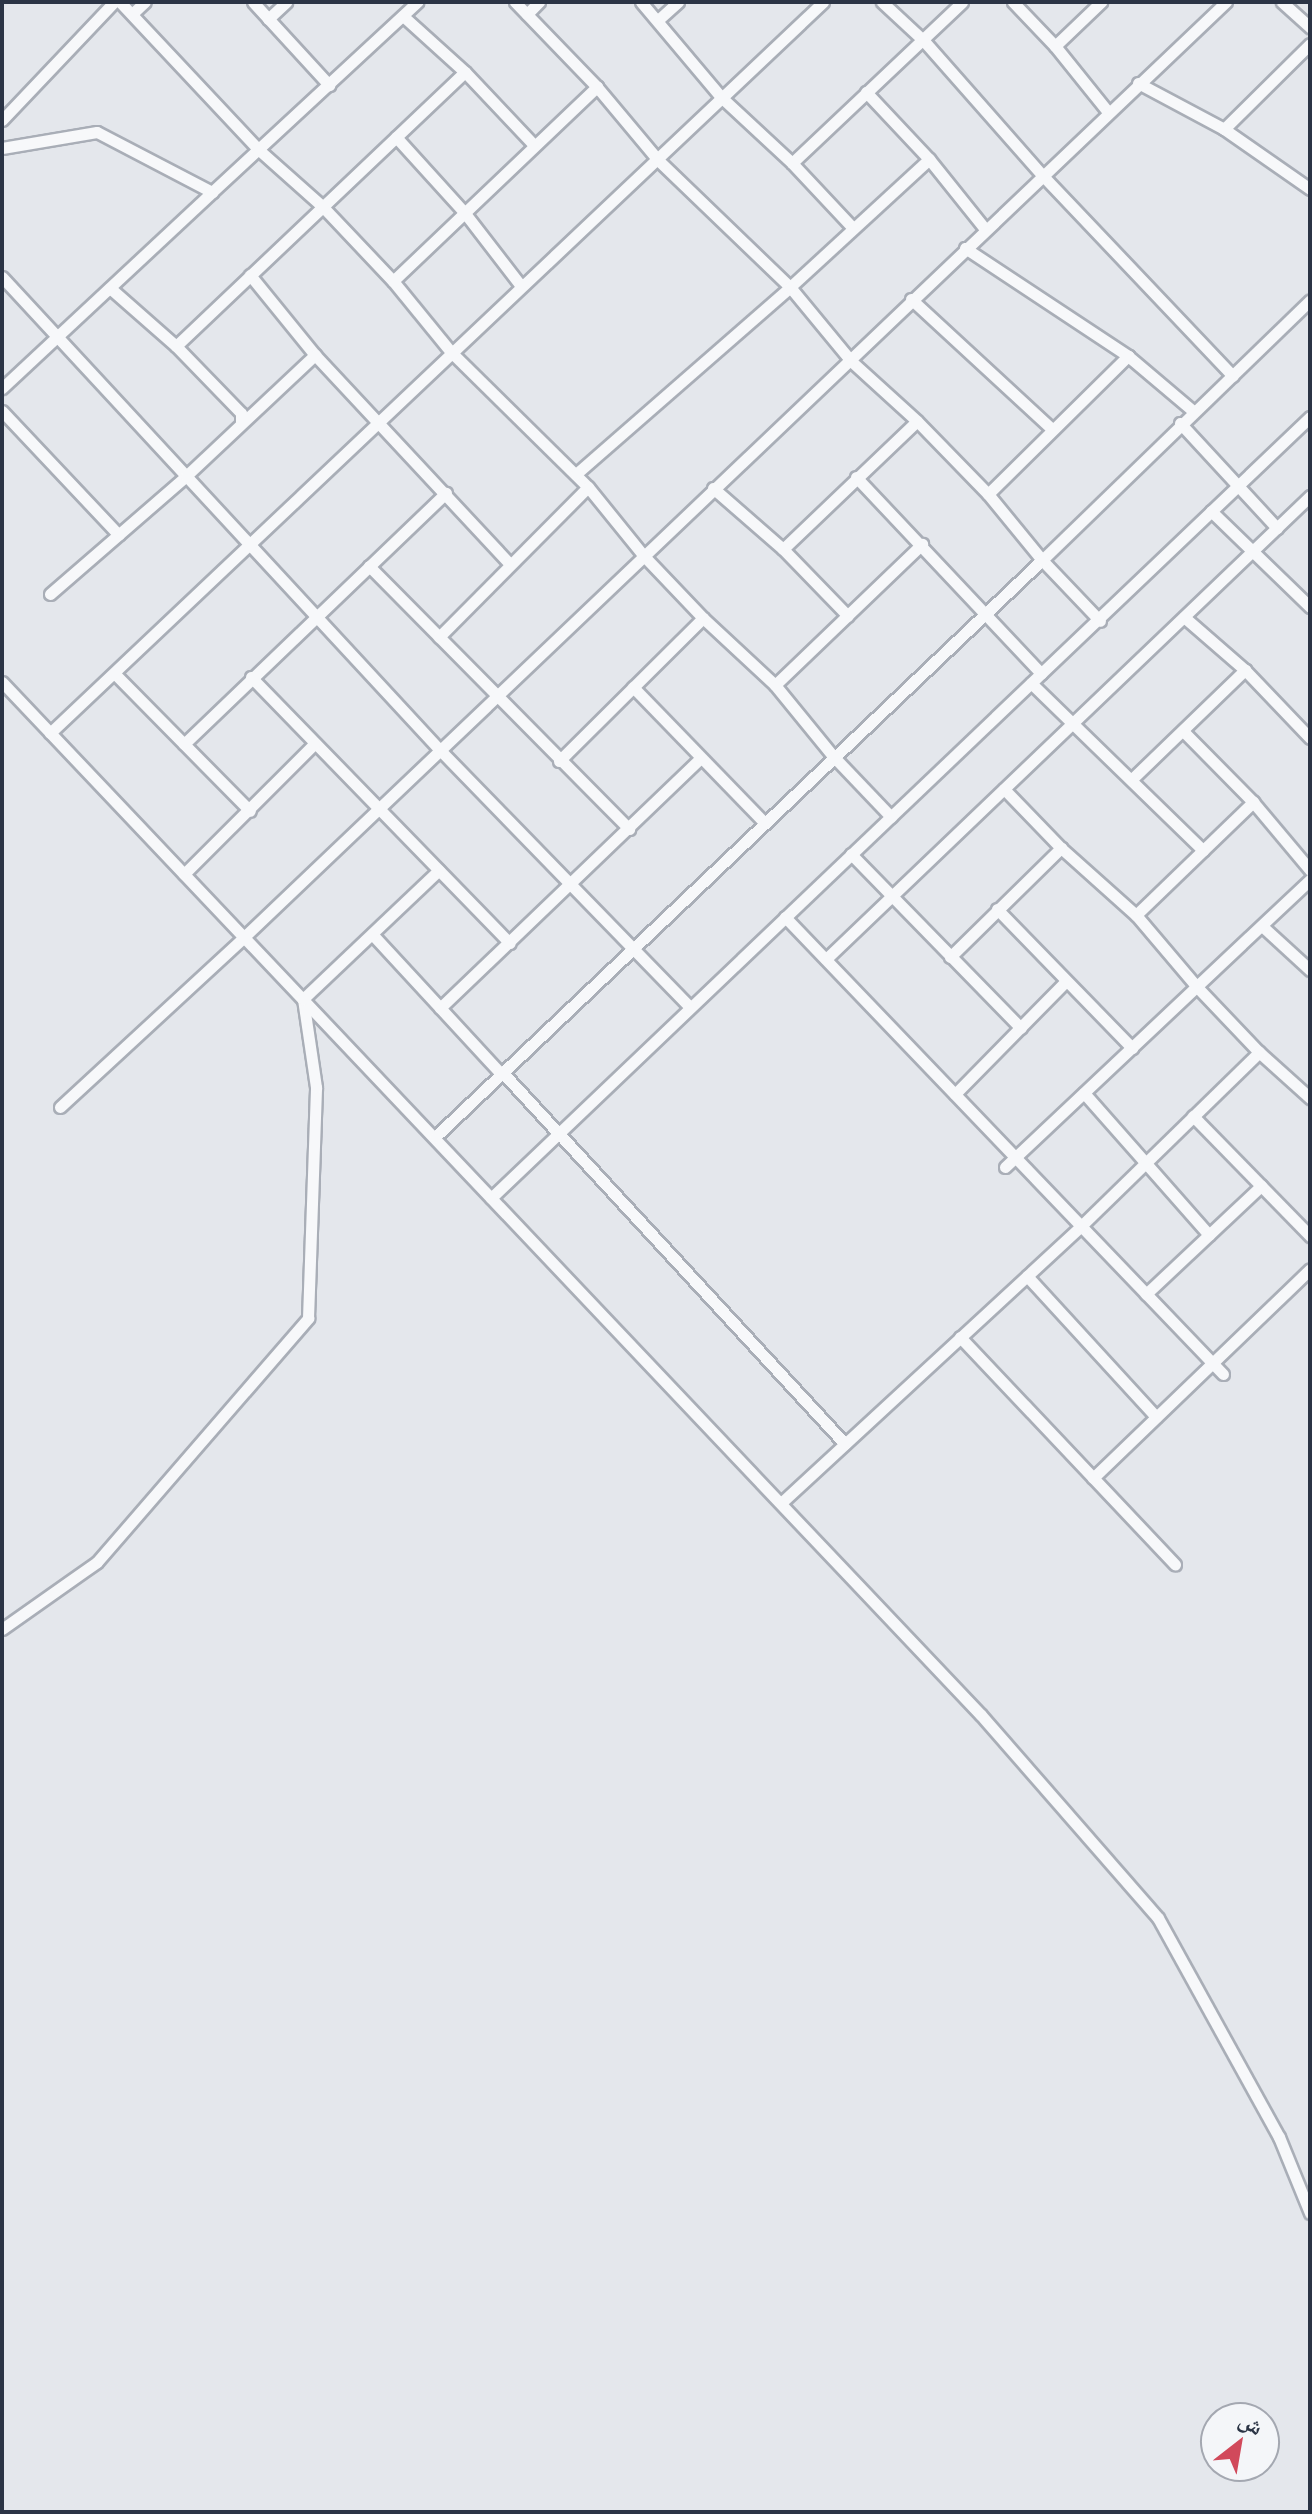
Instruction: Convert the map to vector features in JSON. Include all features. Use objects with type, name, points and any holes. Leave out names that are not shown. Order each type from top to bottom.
[{"type":"street","points":[[2,120],[117,2],[133,13],[259,150],[323,207],[393,281],[451,352],[576,474],[643,555],[703,618],[775,685],[833,756],[891,817]]},
{"type":"street","points":[[133,13],[145,2]]},
{"type":"street","points":[[253,2],[329,85]]},
{"type":"street","points":[[268,19],[286,2]]},
{"type":"street","points":[[515,2],[597,87],[658,160],[790,287],[851,361],[917,421],[988,494],[1042,560],[1100,621]]},
{"type":"street","points":[[527,14],[539,2]]},
{"type":"street","points":[[641,2],[721,97],[792,163],[852,227]]},
{"type":"street","points":[[658,20],[678,2]]},
{"type":"street","points":[[50,733],[823,2]]},
{"type":"street","points":[[882,2],[924,41],[1044,177],[1233,376]]},
{"type":"street","points":[[792,163],[962,2]]},
{"type":"street","points":[[1013,2],[1055,46],[1108,112]]},
{"type":"street","points":[[1055,46],[1101,2]]},
{"type":"street","points":[[60,1107],[244,937],[1226,2]]},
{"type":"street","points":[[1282,2],[1310,27]]},
{"type":"street","points":[[2,388],[416,3]]},
{"type":"street","points":[[403,16],[465,72],[534,145]]},
{"type":"street","points":[[1224,129],[1310,44]]},
{"type":"street","points":[[176,346],[465,72]]},
{"type":"street","points":[[1138,83],[1224,129],[1310,189]]},
{"type":"street","points":[[393,281],[597,87]]},
{"type":"street","points":[[866,92],[929,159],[985,229]]},
{"type":"street","points":[[2,148],[97,132],[212,192]]},
{"type":"street","points":[[396,137],[464,212],[521,286]]},
{"type":"street","points":[[576,474],[790,287],[929,159]]},
{"type":"street","points":[[965,248],[1128,356],[1193,411]]},
{"type":"street","points":[[250,275],[315,355],[510,564]]},
{"type":"street","points":[[2,277],[246,545],[689,1006]]},
{"type":"street","points":[[110,288],[176,346],[241,413],[241,423]]},
{"type":"street","points":[[911,299],[1052,429]]},
{"type":"street","points":[[435,1137],[982,613],[1042,560],[1310,300]]},
{"type":"street","points":[[50,594],[186,476],[315,355]]},
{"type":"street","points":[[988,494],[1128,356]]},
{"type":"street","points":[[2,411],[119,535]]},
{"type":"street","points":[[491,1198],[689,1006],[1100,621],[1310,417]]},
{"type":"street","points":[[783,549],[917,421]]},
{"type":"street","points":[[1180,423],[1277,528]]},
{"type":"street","points":[[856,477],[1041,673]]},
{"type":"street","points":[[439,637],[588,487]]},
{"type":"street","points":[[713,488],[783,549],[848,616]]},
{"type":"street","points":[[184,744],[314,616],[446,493]]},
{"type":"street","points":[[826,959],[1310,496]]},
{"type":"street","points":[[1211,511],[1250,553],[1310,607]]},
{"type":"street","points":[[775,685],[922,544]]},
{"type":"street","points":[[369,566],[629,829]]},
{"type":"street","points":[[1184,617],[1245,670],[1310,738]]},
{"type":"street","points":[[559,761],[703,618]]},
{"type":"street","points":[[1133,778],[1245,670]]},
{"type":"street","points":[[115,674],[250,811]]},
{"type":"street","points":[[251,677],[510,943]]},
{"type":"street","points":[[2,682],[981,1715],[1158,1918],[1279,2137],[1310,2213]]},
{"type":"street","points":[[1031,683],[1071,724],[1133,778],[1203,850]]},
{"type":"street","points":[[633,687],[764,822]]},
{"type":"street","points":[[1183,731],[1253,802],[1310,870]]},
{"type":"street","points":[[184,874],[315,743]]},
{"type":"street","points":[[440,1008],[701,758]]},
{"type":"street","points":[[1004,789],[1061,848],[1136,915],[1197,987],[1259,1052],[1310,1098]]},
{"type":"street","points":[[1136,915],[1253,802]]},
{"type":"street","points":[[950,957],[1061,848]]},
{"type":"street","points":[[851,854],[1021,1028]]},
{"type":"street","points":[[303,999],[439,870]]},
{"type":"street","points":[[1005,1167],[1310,880]]},
{"type":"street","points":[[997,909],[1132,1048]]},
{"type":"street","points":[[785,917],[1223,1374]]},
{"type":"street","points":[[1262,926],[1310,970]]},
{"type":"street","points":[[372,934],[845,1444]]},
{"type":"street","points":[[955,1094],[1066,981]]},
{"type":"street","points":[[2,1629],[97,1562],[308,1318],[316,1087],[303,999]]},
{"type":"street","points":[[781,1503],[1081,1226],[1259,1052]]},
{"type":"street","points":[[1084,1093],[1209,1235]]},
{"type":"street","points":[[1193,1116],[1310,1236]]},
{"type":"street","points":[[1146,1294],[1261,1186]]},
{"type":"street","points":[[1093,1478],[1310,1269]]},
{"type":"street","points":[[1027,1276],[1156,1417]]},
{"type":"street","points":[[960,1337],[1175,1564]]}]
